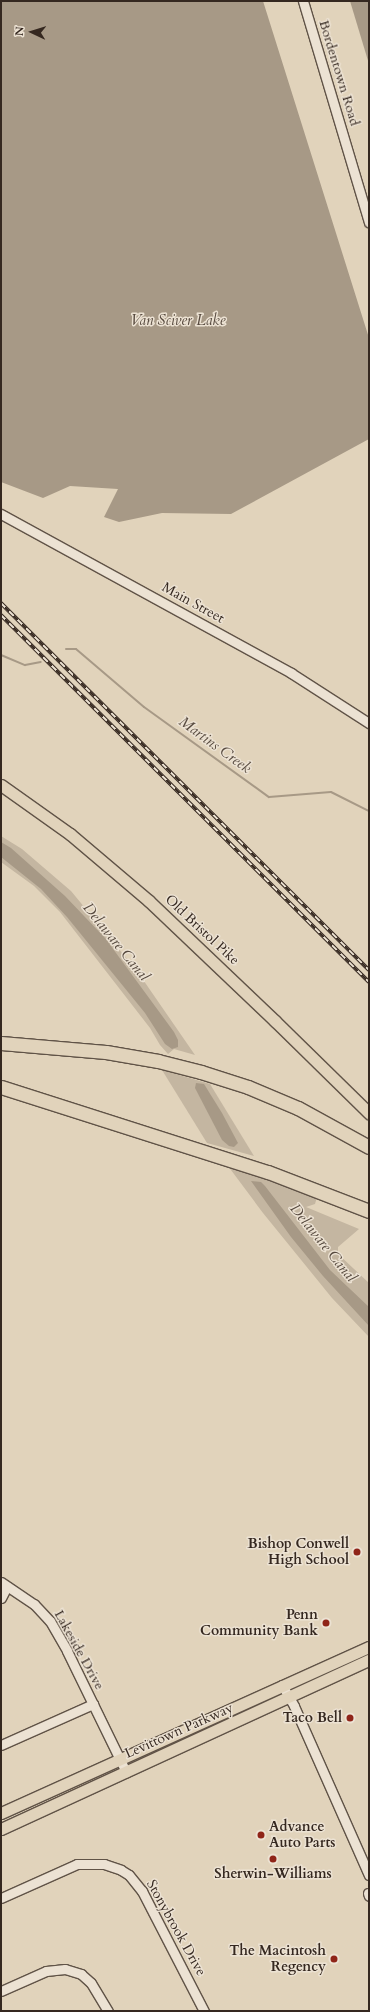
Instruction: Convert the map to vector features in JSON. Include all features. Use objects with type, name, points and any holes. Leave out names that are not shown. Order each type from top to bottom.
[{"type":"highway","points":[[1,1043],[106,1052],[158,1061],[194,1070],[248,1088],[285,1103],[320,1119],[369,1147]]},
{"type":"highway","points":[[1,1087],[268,1172],[369,1212]]},
{"type":"main road","name":"Old Bristol Pike","points":[[1,784],[70,834],[144,896],[369,1113]]},
{"type":"main road","name":"Levittown Parkway","points":[[1,1813],[369,1647]]},
{"type":"main road","name":"Levittown Parkway","points":[[1,1829],[369,1660]]},
{"type":"street","name":"Bordentown Road","points":[[303,1],[369,222]]},
{"type":"street","name":"Main Street","points":[[1,514],[291,673],[369,723]]},
{"type":"street","points":[[1,1598],[4,1584]]},
{"type":"street","name":"Lakeside Drive","points":[[4,1584],[34,1604],[50,1620],[126,1772]]},
{"type":"street","points":[[282,1685],[288,1698],[294,1706],[369,1875]]},
{"type":"street","name":"Lakeside Drive","points":[[1,1745],[93,1704]]},
{"type":"street","name":"Stonybrook Drive","points":[[1,1898],[77,1864],[104,1864],[121,1870],[129,1875],[142,1891],[204,2011]]},
{"type":"street","points":[[1,1991],[46,1971],[65,1969],[81,1974],[91,1983],[108,2011]]},
{"type":"shaded area","points":[[1,836],[22,849],[71,891],[137,971],[195,1055],[174,1049],[168,1054],[160,1045],[150,1028],[60,912],[34,886],[1,862]]},
{"type":"shaded area","points":[[162,1070],[210,1084],[254,1156],[207,1143]]},
{"type":"shaded area","points":[[228,1166],[317,1197],[315,1204],[306,1207],[359,1229],[338,1247],[338,1254],[369,1283],[369,1337],[332,1298],[263,1213]]},
{"type":"water","name":"Van Sciver Lake","points":[[1,1],[263,1],[369,338],[369,439],[231,514],[162,513],[119,522],[104,517],[118,489],[70,486],[43,498],[1,482]]},
{"type":"water","points":[[350,1],[369,1],[369,64]]},
{"type":"water","points":[[1,842],[11,848],[65,896],[105,938],[174,1032],[178,1040],[178,1047],[172,1049],[165,1044],[145,1013],[67,917],[41,889],[1,857]]},
{"type":"water","points":[[196,1083],[204,1084],[222,1113],[238,1143],[234,1147],[229,1146],[222,1140],[195,1088]]},
{"type":"water","points":[[251,1181],[261,1182],[265,1186],[330,1270],[369,1307],[369,1326],[323,1276],[291,1237]]},
{"type":"waterway","name":"Martins Creek","points":[[66,649],[76,649],[144,707],[269,797],[331,792],[369,811]]},
{"type":"waterway","name":"Martins Creek","points":[[1,655],[25,665],[41,662]]},
{"type":"railway","points":[[1,603],[369,970]]},
{"type":"railway","points":[[1,615],[369,982]]},
{"type":"place","name":"Bishop Conwell High School","points":[[357,1552]]},
{"type":"place","name":"Penn Community Bank","points":[[326,1623]]},
{"type":"place","name":"Taco Bell","points":[[350,1718]]},
{"type":"place","name":"Advance Auto Parts","points":[[261,1835]]},
{"type":"place","name":"Sherwin-Williams","points":[[273,1859]]},
{"type":"place","name":"The Macintosh Regency","points":[[334,1959]]},
{"type":"water label","name":"Delaware Canal","points":[[116,942]]},
{"type":"water label","name":"Delaware Canal","points":[[323,1243]]}]
